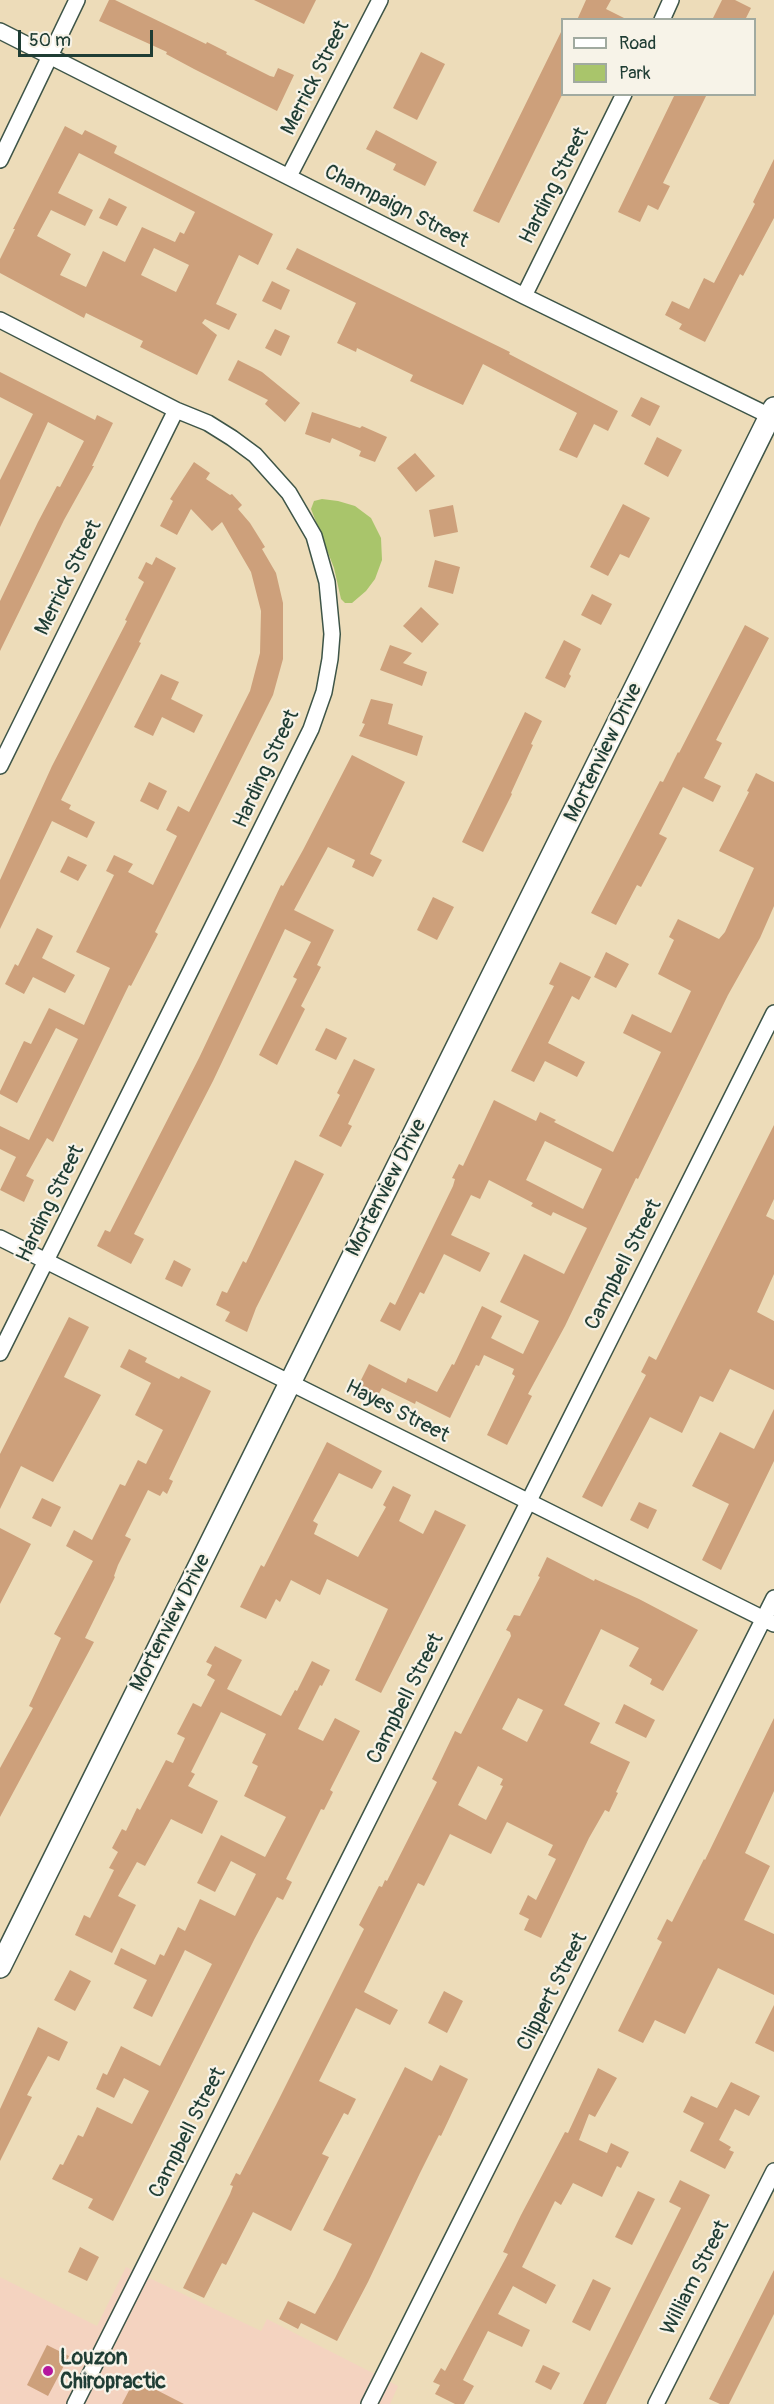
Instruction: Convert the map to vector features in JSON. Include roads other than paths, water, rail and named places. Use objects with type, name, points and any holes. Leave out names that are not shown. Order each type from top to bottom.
[{"type":"street","points":[[0,160],[77,0]]},
{"type":"street","name":"Merrick Street","points":[[290,176],[380,0]]},
{"type":"street","points":[[663,18],[671,0]]},
{"type":"street","name":"Champaign Street","points":[[0,31],[524,296],[773,414]]},
{"type":"street","name":"Harding Street","points":[[524,296],[623,96]]},
{"type":"street","name":"Harding Street","points":[[0,320],[176,410],[208,423],[255,456],[273,473],[300,511],[314,536],[327,582],[332,611],[330,659],[324,692],[311,729],[0,1353]]},
{"type":"street","name":"Merrick Street","points":[[0,766],[176,410]]},
{"type":"street","name":"Mortenview Drive","points":[[0,1967],[773,414]]},
{"type":"street","name":"Campbell Street","points":[[75,2404],[774,1012]]},
{"type":"street","name":"Hayes Street","points":[[0,1238],[98,1289],[769,1621]]},
{"type":"street","name":"Clippert Street","points":[[369,2404],[769,1621],[774,1598]]},
{"type":"street","name":"William Street","points":[[656,2404],[774,2171]]},
{"type":"place","name":"Louzon Chiropractic","points":[[48,2371]]}]
